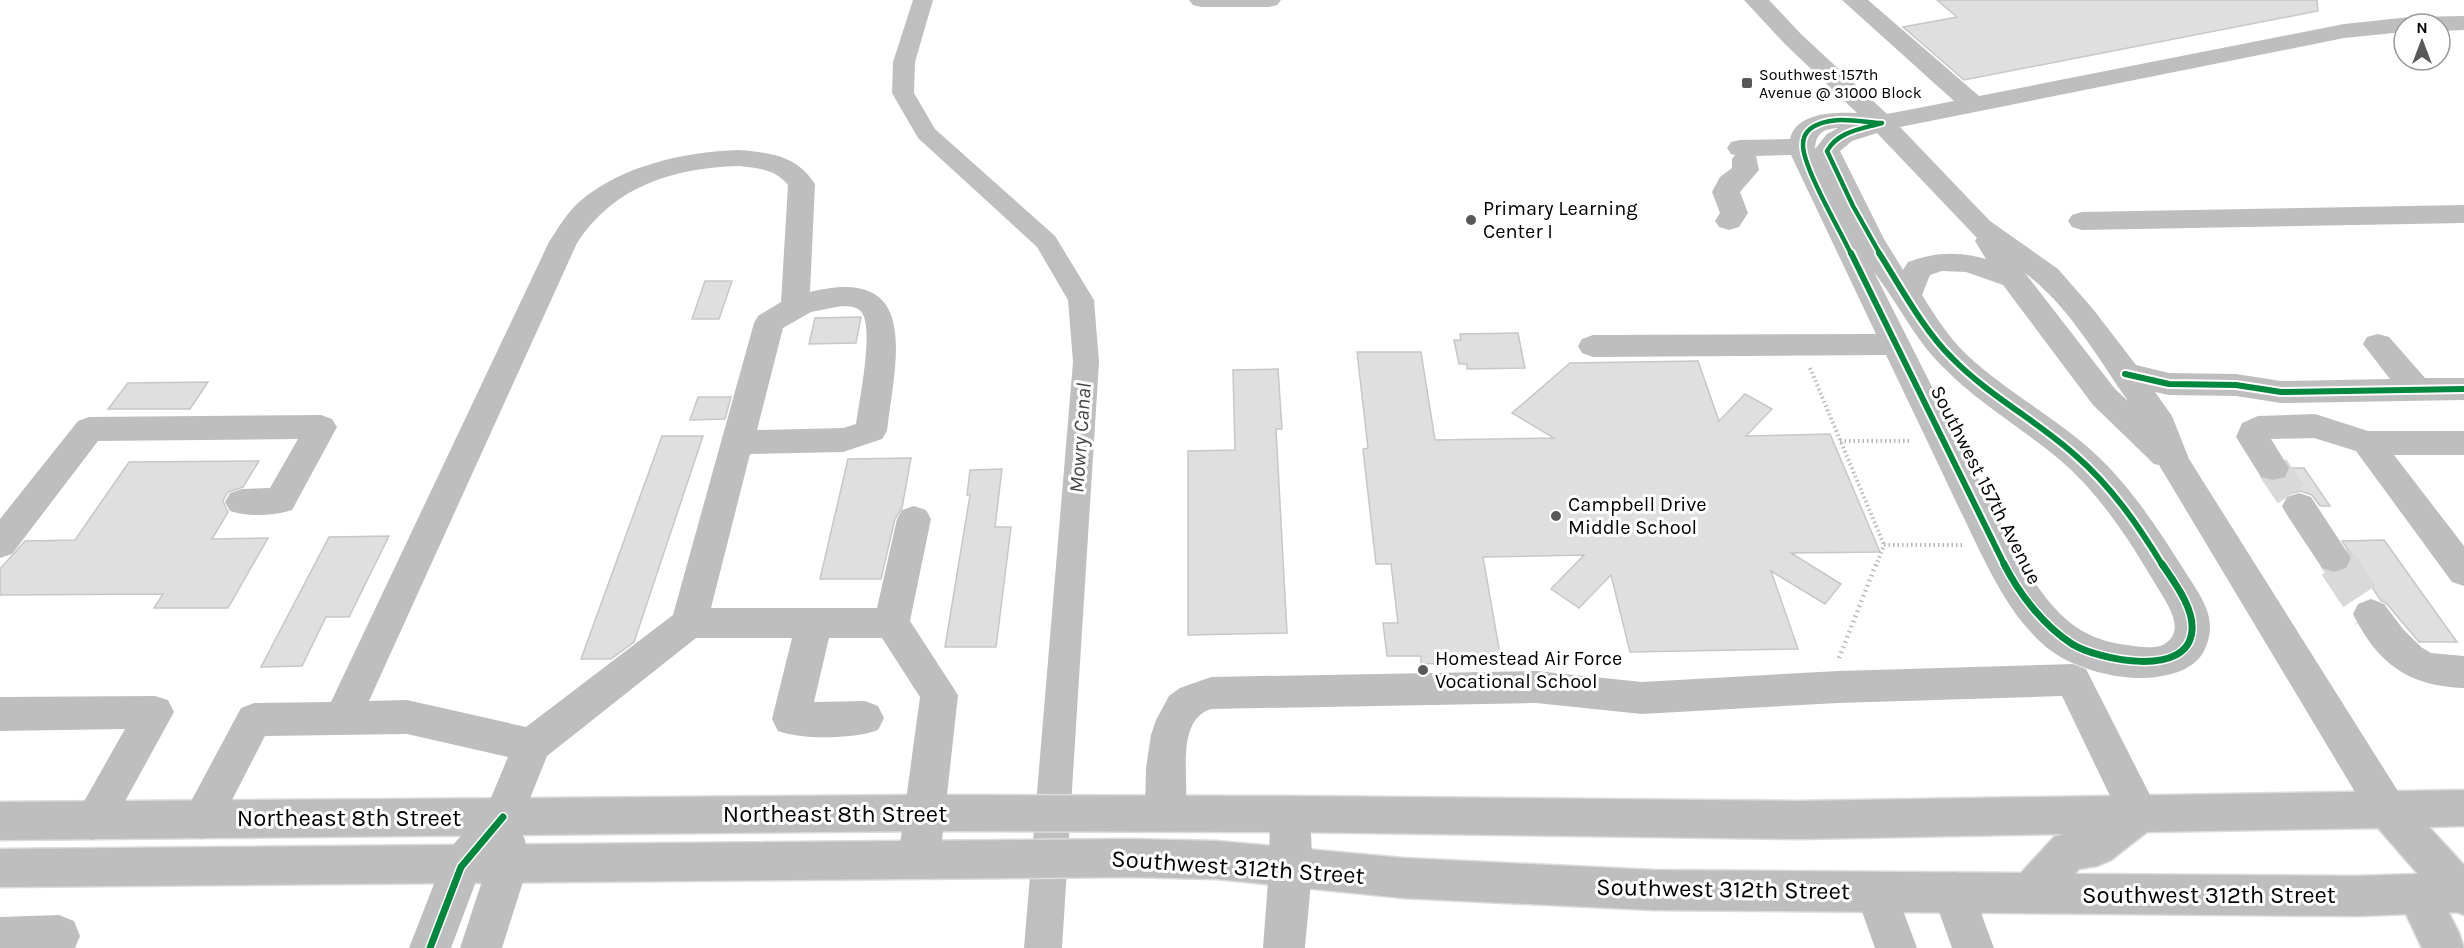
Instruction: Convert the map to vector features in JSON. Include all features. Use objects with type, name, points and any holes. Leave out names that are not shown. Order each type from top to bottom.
[{"type":"main road","points":[[1201,0],[1269,0]]},
{"type":"main road","points":[[1756,0],[1793,39],[1882,123],[1980,227],[2013,278],[2104,397],[2174,462]]},
{"type":"main road","points":[[1854,0],[1974,105]]},
{"type":"main road","points":[[1729,221],[1734,213],[1726,192],[1730,183],[1746,170],[1743,154],[1802,147],[1803,137],[1810,128],[1820,123],[1835,120],[1882,123],[2349,31],[2392,26]]},
{"type":"main road","name":"Southwest 157th Avenue","points":[[1802,147],[1807,164],[2006,568],[2044,621],[2062,638],[2082,651],[2105,659],[2156,662],[2176,656],[2190,644],[2193,626],[2186,605],[2157,555],[2118,500],[2096,475],[2058,440],[1979,383],[1955,361],[1929,332],[1883,262],[1827,151],[1830,144],[1840,137],[1882,123]]},
{"type":"main road","points":[[342,718],[553,262],[563,242],[590,207],[623,184],[655,171],[697,161],[735,158],[759,160],[788,168],[802,184],[795,306]]},
{"type":"main road","points":[[2082,221],[2464,214]]},
{"type":"main road","points":[[1980,227],[2048,276],[2083,316],[2156,416],[2174,462],[2387,808],[2463,893]]},
{"type":"main road","points":[[1907,296],[1912,278],[1918,269],[1931,262],[1951,261],[1977,265],[2013,278]]},
{"type":"main road","points":[[430,948],[464,864],[503,817],[532,745],[689,623],[769,323],[785,310],[803,302],[843,297],[864,299],[877,311],[882,337],[871,431],[843,440],[738,442]]},
{"type":"main road","points":[[1593,346],[1896,344]]},
{"type":"main road","points":[[2378,344],[2416,389]]},
{"type":"main road","points":[[2125,374],[2169,384],[2236,384],[2281,392]]},
{"type":"main road","points":[[2156,416],[2195,402],[2249,399],[2281,392],[2464,389]]},
{"type":"main road","points":[[2273,468],[2252,437],[2253,431],[2258,428],[2315,426],[2367,443],[2464,443]]},
{"type":"main road","points":[[0,544],[89,429],[321,427],[280,501],[242,502]]},
{"type":"main road","points":[[2367,443],[2464,572]]},
{"type":"main road","points":[[2299,506],[2334,558]]},
{"type":"main road","points":[[0,868],[919,859],[939,695],[892,624],[914,519]]},
{"type":"main road","points":[[2371,614],[2392,645],[2409,659],[2431,670],[2464,672]]},
{"type":"main road","points":[[689,623],[892,624]]},
{"type":"main road","points":[[814,623],[791,719],[865,718]]},
{"type":"main road","points":[[2139,814],[2073,680],[1838,687],[1642,698],[1536,687],[1211,693],[1193,699],[1180,711],[1169,732],[1148,814],[1799,820],[2139,814],[2387,808],[2464,808]]},
{"type":"main road","points":[[0,714],[154,712],[93,821]]},
{"type":"main road","points":[[201,820],[254,720],[407,717],[532,745]]},
{"type":"main road","points":[[2387,808],[2418,895],[2444,948]]},
{"type":"main road","name":"Northeast 8th Street","points":[[0,822],[925,813],[1148,814]]},
{"type":"main road","points":[[1284,948],[1290,868],[1290,814]]},
{"type":"main road","points":[[2031,893],[2068,851],[2097,847],[2139,814]]},
{"type":"main road","points":[[481,948],[508,863],[503,817]]},
{"type":"main road","name":"Southwest 312th Street","points":[[919,859],[1217,860],[1403,878],[1653,890],[2418,895],[2463,893]]},
{"type":"main road","points":[[1876,892],[1896,948]]},
{"type":"main road","points":[[1953,892],[1972,948]]},
{"type":"main road","points":[[0,938],[59,936],[53,948]]},
{"type":"path","points":[[1808,365],[1884,544],[1834,671],[1838,687]]},
{"type":"path","points":[[1840,441],[1921,441]]},
{"type":"path","points":[[1884,544],[1969,545]]},
{"type":"building","points":[[1937,0],[2317,0],[2318,11],[1964,80],[1903,27],[1957,17]]},
{"type":"building","points":[[705,281],[732,281],[719,319],[692,319]]},
{"type":"building","points":[[861,317],[856,343],[809,344],[815,318]]},
{"type":"building","points":[[1518,333],[1525,368],[1467,369],[1467,364],[1459,364],[1454,340],[1461,340],[1460,334]]},
{"type":"building","points":[[1357,352],[1421,352],[1435,440],[1554,438],[1512,413],[1570,363],[1698,361],[1719,421],[1745,394],[1772,409],[1746,436],[1830,434],[1880,552],[1791,553],[1841,584],[1825,604],[1771,571],[1798,649],[1630,652],[1611,575],[1579,608],[1551,589],[1584,555],[1483,557],[1500,654],[1461,655],[1462,663],[1421,664],[1421,656],[1387,656],[1383,623],[1398,623],[1391,564],[1376,564],[1363,449],[1368,448]]},
{"type":"building","points":[[1278,369],[1282,429],[1276,429],[1287,633],[1188,635],[1188,451],[1235,450],[1233,370]]},
{"type":"building","points":[[208,382],[190,409],[108,409],[128,383]]},
{"type":"building","points":[[698,397],[731,397],[725,419],[690,420]]},
{"type":"building","points":[[662,436],[703,436],[634,642],[611,659],[581,659]]},
{"type":"building","points":[[911,458],[902,508],[895,519],[881,579],[820,579],[848,459]]},
{"type":"building","points":[[259,461],[243,487],[228,492],[223,501],[228,512],[212,539],[268,538],[228,608],[154,608],[163,594],[0,595],[0,569],[25,541],[75,540],[129,462]]},
{"type":"building","points":[[2291,468],[2304,468],[2330,506],[2320,506],[2312,495],[2300,491],[2286,495],[2284,498],[2273,482],[2286,479]]},
{"type":"building","points":[[1002,469],[995,527],[1011,527],[996,647],[945,647],[970,495],[967,495],[970,470]]},
{"type":"building","points":[[389,536],[349,617],[326,617],[302,666],[261,667],[329,537]]},
{"type":"building","points":[[2384,540],[2457,642],[2419,642],[2386,603],[2381,601],[2342,541]]},
{"type":"waterway","name":"Mowry Canal","points":[[923,0],[904,62],[903,93],[926,133],[1046,242],[1081,300],[1086,362],[1043,948]]},
{"type":"tunnel","points":[[2273,468],[2299,506]]},
{"type":"tunnel","points":[[2334,558],[2339,566]]},
{"type":"tunnel","points":[[2338,564],[2371,614]]},
{"type":"cycle path","points":[[1835,120],[1882,123],[1843,135],[1836,139],[1827,151],[1863,224],[1938,343],[1964,371],[2075,455],[2108,489],[2138,527],[2176,587],[2192,620],[2192,636],[2188,644],[2177,655],[2156,661],[2114,659],[2093,654],[2075,646],[2045,621],[2006,568],[1807,164],[1803,146],[1806,133],[1817,125],[1835,120]]},
{"type":"cycle path","points":[[2125,374],[2169,384],[2236,385],[2281,392],[2464,389]]},
{"type":"cycle path","points":[[430,948],[461,867],[503,817]]},
{"type":"place","name":"Southwest 157th Avenue @ 31000 Block","points":[[1747,83]]},
{"type":"place","name":"Primary Learning Center I","points":[[1471,220]]},
{"type":"place","name":"Campbell Drive Middle School","points":[[1556,516]]},
{"type":"place","name":"Homestead Air Force Vocational School","points":[[1423,670]]}]
